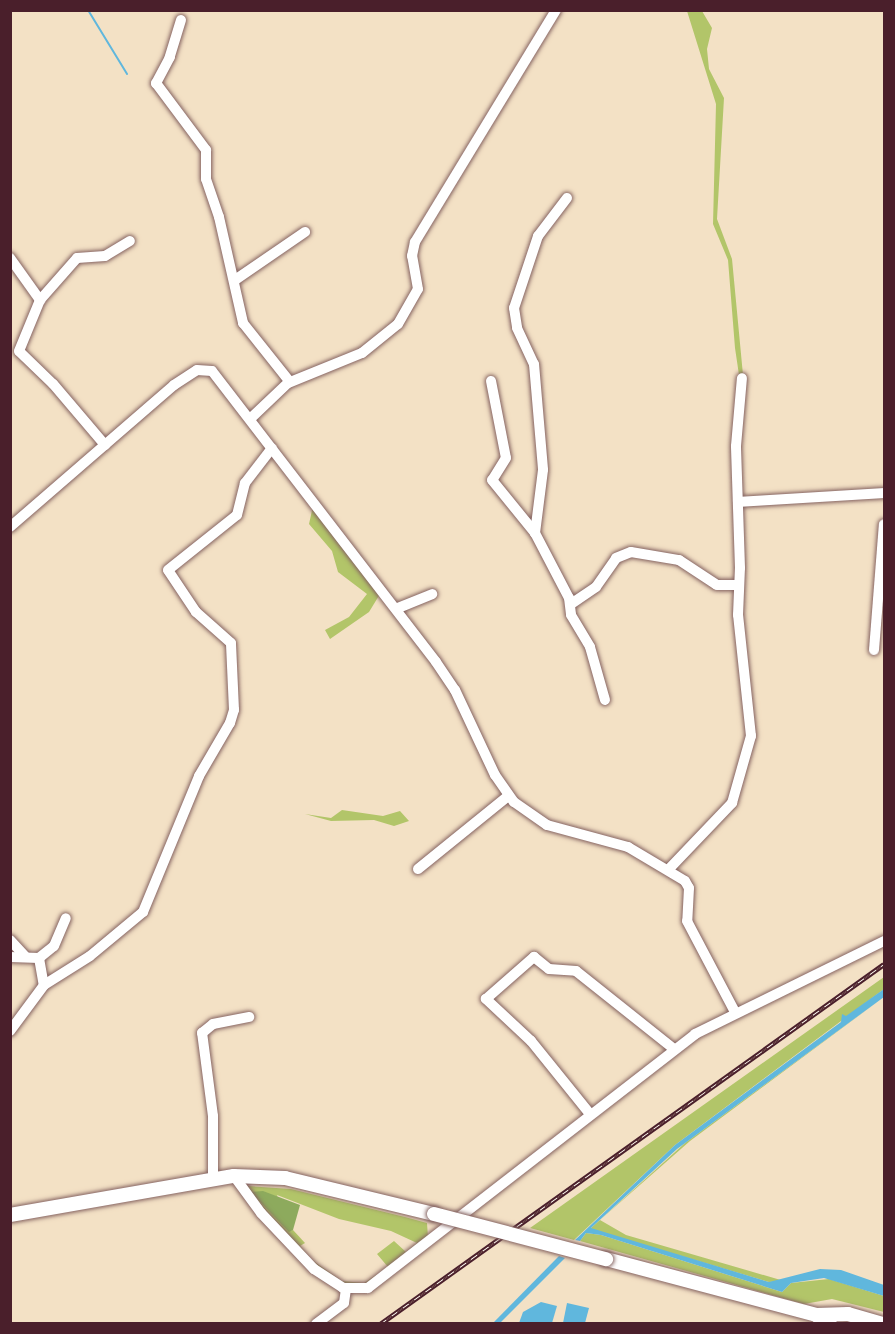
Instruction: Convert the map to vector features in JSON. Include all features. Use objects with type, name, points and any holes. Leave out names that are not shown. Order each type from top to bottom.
[{"type":"main road","points":[[10,1215],[213,1178],[234,1176],[285,1178],[606,1259],[816,1315],[830,1323]]},
{"type":"main road","points":[[816,1315],[848,1314],[884,1323]]},
{"type":"street","points":[[250,419],[290,382],[362,353],[398,324],[418,289],[412,256],[415,242],[556,10]]},
{"type":"street","points":[[181,20],[170,57],[156,83],[206,150],[208,186],[235,280],[243,323],[290,382]]},
{"type":"street","points":[[535,533],[543,470],[534,364],[517,328],[514,308],[538,236],[567,198]]},
{"type":"street","points":[[235,280],[305,232]]},
{"type":"street","points":[[105,445],[45,375],[15,353],[40,300],[77,258],[113,253],[130,241]]},
{"type":"street","points":[[10,258],[40,300]]},
{"type":"street","points":[[10,527],[174,385],[203,368],[215,373],[398,608],[455,690],[508,796],[547,825],[628,847],[688,884],[687,921],[735,1012]]},
{"type":"street","points":[[668,870],[732,803],[746,758],[752,723],[738,624],[736,446],[742,378]]},
{"type":"street","points":[[491,381],[506,458],[492,480],[535,533],[570,604],[572,615],[590,647],[605,700]]},
{"type":"street","points":[[10,1031],[44,985],[90,956],[143,912],[199,776],[230,723],[234,710],[231,643],[196,612],[168,570],[237,515],[245,483],[272,448]]},
{"type":"street","points":[[738,502],[885,493]]},
{"type":"street","points":[[874,650],[885,524]]},
{"type":"street","points":[[570,604],[596,587],[616,558],[631,552],[679,560],[717,585],[739,585]]},
{"type":"street","points":[[398,608],[432,594]]},
{"type":"street","points":[[418,869],[508,796]]},
{"type":"street","points":[[10,957],[39,958],[54,946],[66,918]]},
{"type":"street","points":[[10,940],[25,956]]},
{"type":"street","points":[[234,1176],[249,1199],[314,1269],[346,1289],[365,1289],[380,1281],[674,1048],[735,1012],[885,941]]},
{"type":"street","points":[[590,1114],[531,1041],[486,999],[534,957],[549,969],[576,971],[674,1048]]},
{"type":"street","points":[[39,958],[44,985]]},
{"type":"street","points":[[213,1178],[215,1134],[202,1033],[213,1024],[249,1017]]},
{"type":"street","points":[[316,1323],[344,1303],[346,1289]]},
{"type":"green space","points":[[687,11],[702,11],[712,28],[707,49],[709,69],[724,98],[717,219],[732,259],[743,375],[739,375],[735,348],[728,260],[713,224],[716,104]]},
{"type":"green space","points":[[313,506],[380,594],[369,612],[330,639],[325,630],[349,617],[367,594],[338,572],[332,551],[309,524]]},
{"type":"green space","points":[[342,810],[383,816],[400,811],[409,821],[394,826],[374,820],[331,821],[305,814],[331,818]]},
{"type":"green space","points":[[884,977],[884,989],[675,1145],[574,1240],[530,1228]]},
{"type":"green space","points":[[884,997],[690,1141],[600,1220],[626,1235],[784,1281],[769,1282],[590,1229],[685,1143]]},
{"type":"green space","points":[[247,1186],[291,1189],[427,1223],[428,1237],[371,1283],[345,1286],[328,1276],[313,1261],[342,1281],[364,1283],[388,1267],[377,1254],[394,1241],[406,1252],[417,1243],[391,1231],[339,1219],[277,1195],[289,1231],[293,1230],[305,1243],[300,1246],[310,1258],[259,1206]]},
{"type":"green space","points":[[263,1191],[300,1205],[293,1230],[289,1232],[251,1192]]},
{"type":"green space","points":[[586,1233],[601,1235],[782,1292],[791,1283],[829,1279],[884,1296],[884,1312],[832,1299],[804,1304],[580,1241]]},
{"type":"water","points":[[884,989],[884,997],[677,1149],[591,1228],[769,1282],[820,1269],[841,1270],[884,1285],[884,1296],[824,1278],[791,1283],[782,1292],[601,1235],[586,1233],[580,1241],[575,1240],[675,1145],[841,1022],[842,1014],[846,1016]]},
{"type":"water","points":[[559,1256],[565,1258],[500,1323],[493,1323]]},
{"type":"water","points":[[541,1302],[557,1306],[552,1323],[519,1323],[523,1312]]},
{"type":"water","points":[[567,1303],[589,1308],[585,1323],[563,1323]]},
{"type":"waterway","points":[[88,10],[127,74]]},
{"type":"railway","points":[[380,1324],[884,964]]}]
